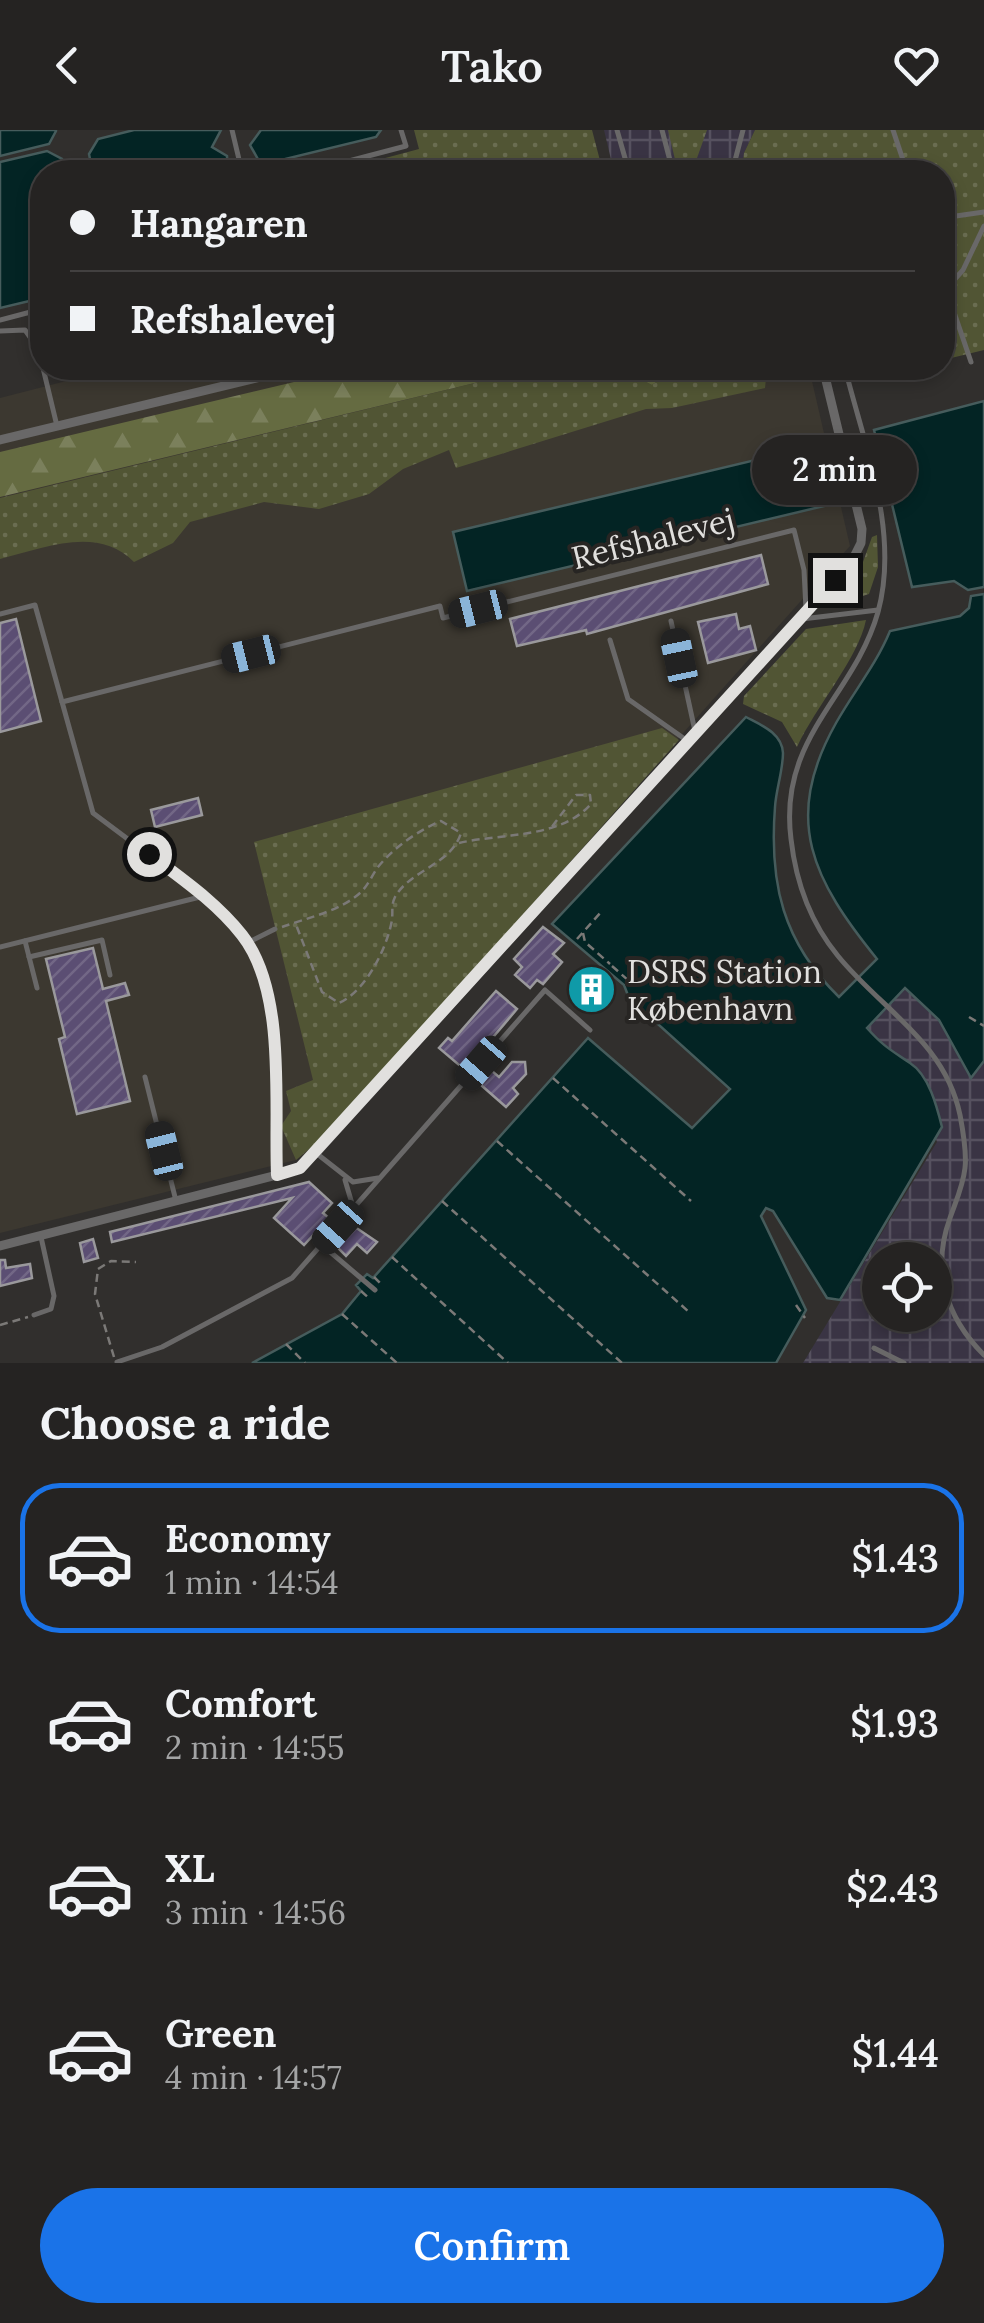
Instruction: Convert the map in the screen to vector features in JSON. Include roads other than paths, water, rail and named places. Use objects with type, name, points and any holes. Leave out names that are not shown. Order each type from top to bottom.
[{"type":"street","points":[[0,440],[248,380]]},
{"type":"street","points":[[0,1246],[277,1175],[300,1168],[316,1153],[852,561],[861,543],[862,528],[826,380]]},
{"type":"lane","points":[[232,130],[239,160]]},
{"type":"lane","points":[[353,160],[406,146],[402,130]]},
{"type":"lane","points":[[618,130],[625,160]]},
{"type":"lane","points":[[662,130],[669,160]]},
{"type":"lane","points":[[735,160],[743,130]]},
{"type":"lane","points":[[893,130],[903,160]]},
{"type":"lane","points":[[955,216],[984,212]]},
{"type":"lane","points":[[955,280],[964,270],[984,226]]},
{"type":"lane","points":[[0,320],[30,312]]},
{"type":"lane","points":[[955,315],[971,362]]},
{"type":"lane","points":[[0,331],[25,330],[30,337]]},
{"type":"lane","points":[[46,380],[57,426]]},
{"type":"lane","points":[[848,380],[882,515],[885,572],[878,610],[850,671],[803,748],[790,814],[794,868],[817,926],[858,977],[928,1046],[946,1075],[959,1112],[966,1164],[940,1266],[954,1317],[984,1355]]},
{"type":"lane","name":"Refshalevej","points":[[62,702],[440,606],[444,618],[794,530],[804,570],[803,616]]},
{"type":"lane","points":[[0,614],[36,605],[93,813],[204,896],[247,943],[262,968],[271,1010],[277,1175]]},
{"type":"lane","points":[[803,616],[878,610]]},
{"type":"lane","points":[[671,620],[692,738]]},
{"type":"lane","points":[[610,640],[628,699],[692,738]]},
{"type":"lane","points":[[0,947],[204,896]]},
{"type":"lane","points":[[247,943],[276,930]]},
{"type":"lane","points":[[29,957],[102,940],[110,975]]},
{"type":"lane","points":[[25,941],[37,988]]},
{"type":"lane","points":[[116,1362],[162,1347],[292,1278],[545,990],[590,1030]]},
{"type":"lane","points":[[145,1077],[176,1201]]},
{"type":"lane","points":[[316,1153],[344,1177],[362,1182],[381,1177]]},
{"type":"lane","points":[[344,1177],[353,1210]]},
{"type":"lane","points":[[34,1316],[51,1308],[54,1296],[40,1236]]},
{"type":"lane","points":[[322,1245],[375,1290]]},
{"type":"lane","points":[[874,1348],[904,1363]]},
{"type":"water","points":[[0,130],[56,131],[49,144],[0,156]]},
{"type":"water","points":[[134,130],[221,130],[212,147],[227,160],[90,160],[89,154],[98,139]]},
{"type":"water","points":[[261,130],[381,130],[376,137],[281,160],[258,160],[250,145]]},
{"type":"water","points":[[47,151],[62,160],[30,160],[30,301],[0,308],[0,162]]},
{"type":"water","points":[[984,401],[984,587],[968,590],[954,581],[912,587],[874,430]]},
{"type":"water","points":[[831,442],[845,501],[467,591],[453,532]]},
{"type":"water","points":[[984,594],[984,1061],[971,1078],[939,1020],[905,988],[867,1028],[917,1068],[931,1092],[942,1127],[874,1242],[862,1242],[862,1263],[840,1300],[827,1298],[773,1211],[766,1208],[761,1216],[806,1310],[776,1363],[252,1363],[342,1314],[361,1291],[356,1285],[367,1274],[373,1278],[588,1038],[692,1128],[730,1089],[629,998],[624,985],[552,924],[746,717],[770,730],[782,746],[775,807],[775,861],[784,910],[793,933],[820,976],[839,997],[877,959],[836,903],[822,876],[808,820],[810,790],[819,758],[836,723],[890,631],[960,616],[969,608],[971,596]]},
{"type":"place","name":"DSRS Station København","points":[[592,990]]}]
